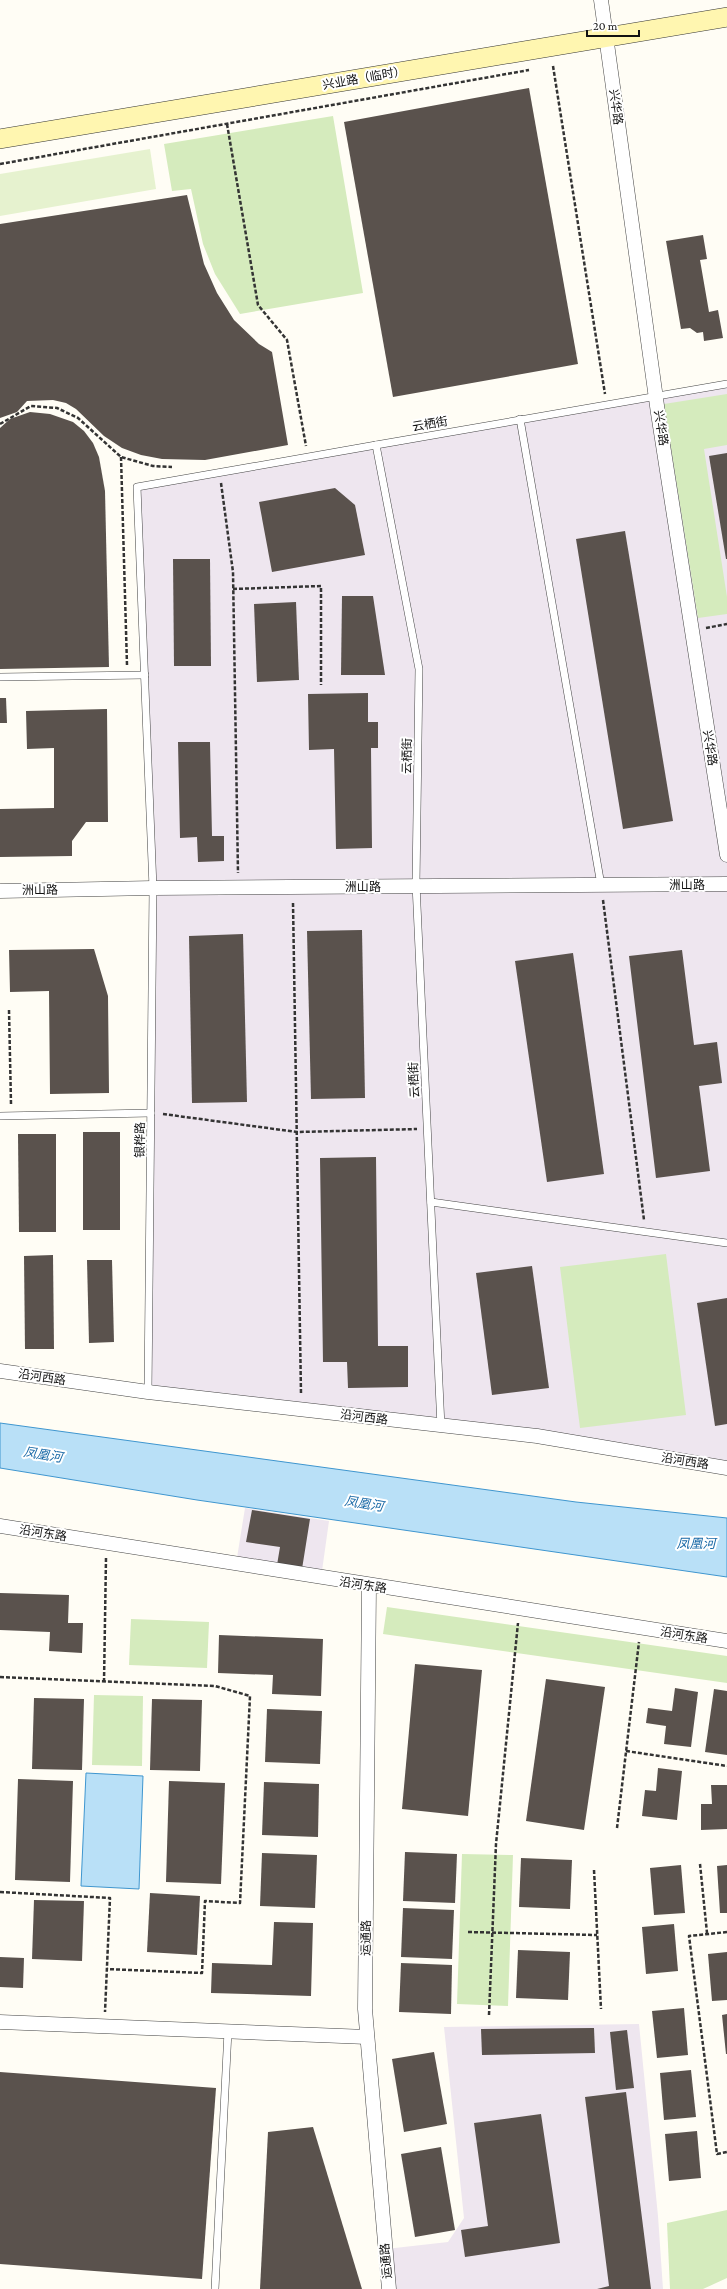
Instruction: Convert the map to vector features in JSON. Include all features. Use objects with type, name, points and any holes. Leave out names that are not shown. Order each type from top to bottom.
[{"type":"main road","name":"兴业路（临时）","points":[[0,139],[727,17]]},
{"type":"street","name":"兴华路","points":[[601,0],[656,395],[727,855]]},
{"type":"street","name":"洲山路","points":[[0,891],[238,887],[727,884]]},
{"type":"street","name":"沿河西路","points":[[0,1371],[148,1392],[441,1427],[537,1436],[727,1468]]},
{"type":"street","name":"沿河东路","points":[[0,1526],[369,1586],[727,1641]]},
{"type":"street","name":"运通路","points":[[369,1586],[365,2009],[389,2289]]},
{"type":"street","points":[[0,2022],[367,2037]]},
{"type":"lane","name":"云栖街","points":[[441,1427],[416,886],[419,669],[376,445],[656,395],[727,384]]},
{"type":"lane","points":[[520,419],[601,885]]},
{"type":"lane","points":[[220,473],[376,445]]},
{"type":"lane","name":"银桦路","points":[[148,1392],[153,888],[137,487],[220,473]]},
{"type":"lane","points":[[0,677],[145,675]]},
{"type":"lane","points":[[0,1116],[151,1113]]},
{"type":"lane","points":[[431,1202],[727,1243]]},
{"type":"lane","points":[[215,2289],[228,2031]]},
{"type":"path","points":[[545,68],[560,65]]},
{"type":"path","points":[[553,66],[607,404]]},
{"type":"path","points":[[0,164],[537,69]]},
{"type":"path","points":[[227,124],[258,305],[287,340],[308,457]]},
{"type":"path","points":[[0,424],[31,406],[57,408],[78,418],[121,457],[153,466],[176,468]]},
{"type":"path","points":[[298,448],[306,447]]},
{"type":"path","points":[[121,457],[127,675]]},
{"type":"path","points":[[220,473],[233,572],[238,887]]},
{"type":"path","points":[[233,589],[320,586],[321,685]]},
{"type":"path","points":[[692,630],[727,624]]},
{"type":"path","points":[[601,885],[646,1232]]},
{"type":"path","points":[[293,887],[302,1410]]},
{"type":"path","points":[[9,1010],[11,1115]]},
{"type":"path","points":[[151,1113],[297,1132],[427,1129]]},
{"type":"path","points":[[104,1682],[107,1544]]},
{"type":"path","points":[[489,2015],[496,1844],[519,1609]]},
{"type":"path","points":[[616,1828],[641,1628]]},
{"type":"path","points":[[0,1677],[215,1686],[250,1696],[240,1903],[205,1901],[202,1973],[107,1969]]},
{"type":"path","points":[[626,1751],[727,1766]]},
{"type":"path","points":[[700,1864],[707,1934]]},
{"type":"path","points":[[594,1870],[601,2009]]},
{"type":"path","points":[[0,1892],[110,1898],[104,2026]]},
{"type":"path","points":[[468,1932],[597,1935]]},
{"type":"path","points":[[727,1932],[689,1936],[717,2154],[727,2152]]},
{"type":"shaded area","points":[[727,385],[727,1462],[149,1392],[153,888],[137,488]]},
{"type":"shaded area","points":[[245,1508],[329,1521],[321,1578],[236,1564]]},
{"type":"shaded area","points":[[639,2024],[658,2216],[663,2289],[389,2289],[386,2249],[448,2242],[464,2218],[444,2027]]},
{"type":"green space","points":[[333,116],[363,293],[240,314],[215,274],[203,244],[191,189],[172,191],[164,144]]},
{"type":"green space","points":[[150,149],[156,189],[0,216],[0,174]]},
{"type":"green space","points":[[727,394],[727,445],[704,449],[727,597],[727,614],[698,618],[664,404]]},
{"type":"green space","points":[[666,1254],[686,1415],[580,1428],[560,1267]]},
{"type":"green space","points":[[387,1607],[727,1656],[727,1683],[383,1634]]},
{"type":"green space","points":[[131,1619],[209,1622],[207,1668],[129,1665]]},
{"type":"green space","points":[[94,1695],[143,1696],[142,1766],[92,1765]]},
{"type":"green space","points":[[462,1854],[513,1855],[508,2006],[457,2004]]},
{"type":"green space","points":[[727,2210],[727,2278],[703,2289],[670,2289],[667,2223]]},
{"type":"water","name":"凤凰河","points":[[0,1423],[576,1502],[727,1518],[727,1577],[197,1500],[0,1468]]},
{"type":"water","points":[[86,1773],[143,1776],[139,1889],[81,1886]]},
{"type":"building","points":[[529,88],[578,364],[393,397],[344,122]]},
{"type":"building","points":[[187,195],[204,264],[217,293],[234,320],[259,344],[272,352],[288,445],[205,460],[162,459],[141,455],[122,448],[104,436],[76,409],[66,403],[53,400],[27,401],[17,412],[0,418],[0,224]]},
{"type":"building","points":[[703,235],[707,259],[700,260],[709,312],[718,310],[723,338],[704,341],[703,332],[697,333],[690,328],[681,329],[666,241]]},
{"type":"building","points":[[30,412],[50,414],[73,422],[84,431],[93,443],[99,457],[105,491],[109,667],[0,669],[0,428],[10,419]]},
{"type":"building","points":[[727,453],[727,559],[726,559],[709,456]]},
{"type":"building","points":[[335,488],[355,505],[365,555],[272,572],[259,502]]},
{"type":"building","points":[[625,531],[673,821],[623,829],[576,539]]},
{"type":"building","points":[[173,559],[210,559],[211,666],[174,666]]},
{"type":"building","points":[[342,596],[373,596],[385,675],[341,675]]},
{"type":"building","points":[[296,602],[299,680],[257,682],[254,604]]},
{"type":"building","points":[[368,693],[368,722],[378,722],[378,748],[371,748],[372,848],[336,849],[334,749],[309,750],[308,694]]},
{"type":"building","points":[[0,698],[6,698],[7,723],[0,723]]},
{"type":"building","points":[[107,709],[108,822],[86,822],[72,841],[72,856],[0,857],[0,809],[54,808],[54,748],[27,749],[26,711]]},
{"type":"building","points":[[178,742],[210,742],[212,836],[224,836],[224,861],[198,862],[197,837],[180,838]]},
{"type":"building","points":[[362,930],[365,1098],[311,1099],[307,931]]},
{"type":"building","points":[[243,934],[247,1102],[192,1103],[189,936]]},
{"type":"building","points":[[94,949],[108,996],[109,1093],[50,1094],[49,991],[10,992],[9,950]]},
{"type":"building","points":[[682,950],[694,1045],[717,1042],[722,1083],[699,1086],[710,1171],[656,1178],[629,956]]},
{"type":"building","points":[[573,953],[604,1174],[547,1182],[515,961]]},
{"type":"building","points":[[83,1132],[120,1132],[120,1230],[83,1230]]},
{"type":"building","points":[[18,1134],[56,1134],[56,1232],[19,1232]]},
{"type":"building","points":[[376,1157],[378,1346],[408,1346],[408,1387],[348,1388],[347,1362],[323,1362],[320,1158]]},
{"type":"building","points":[[53,1255],[54,1349],[25,1349],[24,1256]]},
{"type":"building","points":[[87,1260],[112,1260],[114,1342],[89,1343]]},
{"type":"building","points":[[532,1266],[549,1388],[492,1395],[476,1273]]},
{"type":"building","points":[[727,1298],[727,1424],[715,1426],[697,1303]]},
{"type":"building","points":[[252,1510],[310,1519],[302,1569],[277,1565],[280,1547],[246,1542]]},
{"type":"building","points":[[0,1593],[69,1595],[68,1623],[83,1623],[82,1653],[49,1651],[50,1632],[0,1630]]},
{"type":"building","points":[[219,1635],[323,1639],[321,1696],[272,1694],[273,1675],[218,1673]]},
{"type":"building","points":[[415,1664],[482,1670],[468,1816],[402,1809]]},
{"type":"building","points":[[546,1679],[605,1687],[584,1830],[526,1821]]},
{"type":"building","points":[[675,1688],[698,1692],[691,1747],[664,1744],[666,1726],[646,1723],[648,1708],[672,1711]]},
{"type":"building","points":[[714,1689],[727,1691],[727,1755],[705,1752]]},
{"type":"building","points":[[34,1698],[84,1699],[82,1770],[32,1769]]},
{"type":"building","points":[[152,1699],[202,1700],[200,1771],[150,1770]]},
{"type":"building","points":[[267,1709],[322,1711],[320,1764],[265,1762]]},
{"type":"building","points":[[658,1768],[682,1771],[677,1820],[642,1816],[645,1790],[656,1791]]},
{"type":"building","points":[[18,1779],[73,1781],[70,1882],[15,1880]]},
{"type":"building","points":[[169,1781],[225,1783],[221,1884],[166,1882]]},
{"type":"building","points":[[264,1782],[319,1784],[318,1837],[262,1835]]},
{"type":"building","points":[[711,1785],[727,1785],[727,1829],[701,1830],[701,1804],[712,1804]]},
{"type":"building","points":[[405,1852],[457,1854],[455,1903],[403,1901]]},
{"type":"building","points":[[262,1853],[317,1855],[315,1908],[260,1906]]},
{"type":"building","points":[[521,1858],[572,1860],[570,1909],[519,1907]]},
{"type":"building","points":[[681,1865],[685,1913],[654,1915],[650,1868]]},
{"type":"building","points":[[727,1865],[727,1913],[720,1913],[717,1866]]},
{"type":"building","points":[[150,1893],[200,1896],[197,1955],[147,1952]]},
{"type":"building","points":[[34,1900],[84,1901],[82,1961],[32,1959]]},
{"type":"building","points":[[403,1908],[454,1910],[452,1959],[401,1957]]},
{"type":"building","points":[[274,1922],[313,1923],[311,1996],[211,1993],[212,1963],[272,1965]]},
{"type":"building","points":[[674,1924],[678,1971],[646,1974],[642,1927]]},
{"type":"building","points":[[518,1950],[570,1952],[568,2000],[516,1998]]},
{"type":"building","points":[[727,1952],[727,2000],[712,2001],[708,1954]]},
{"type":"building","points":[[0,1957],[24,1958],[23,1988],[0,1987]]},
{"type":"building","points":[[401,1963],[452,1965],[451,2014],[399,2012]]},
{"type":"building","points":[[684,2008],[688,2055],[657,2058],[652,2011]]},
{"type":"building","points":[[727,2014],[727,2054],[726,2054],[722,2015]]},
{"type":"building","points":[[594,2028],[595,2053],[482,2055],[481,2029]]},
{"type":"building","points":[[627,2030],[634,2088],[616,2090],[610,2032]]},
{"type":"building","points":[[434,2052],[447,2124],[404,2132],[392,2059]]},
{"type":"building","points":[[691,2070],[696,2117],[664,2120],[660,2073]]},
{"type":"building","points":[[0,2072],[216,2088],[202,2279],[0,2264]]},
{"type":"building","points":[[626,2092],[651,2289],[597,2289],[609,2286],[585,2097]]},
{"type":"building","points":[[541,2114],[560,2243],[465,2257],[461,2230],[488,2226],[474,2123]]},
{"type":"building","points":[[313,2127],[362,2289],[260,2289],[268,2132]]},
{"type":"building","points":[[697,2131],[701,2178],[669,2181],[665,2134]]},
{"type":"building","points":[[441,2147],[455,2230],[415,2237],[401,2154]]}]
